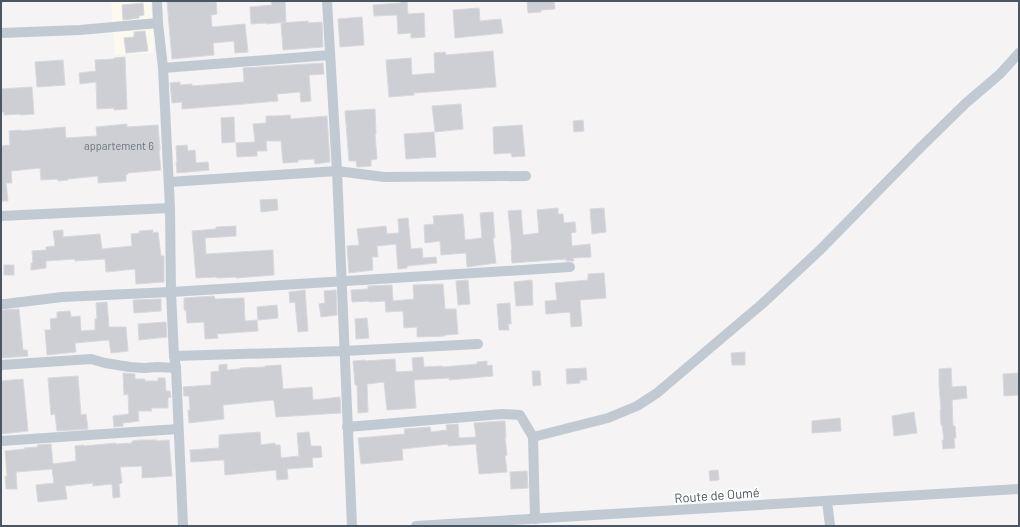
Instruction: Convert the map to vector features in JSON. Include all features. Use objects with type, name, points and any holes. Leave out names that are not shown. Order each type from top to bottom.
[{"type":"street","points":[[157,1],[163,68],[169,182],[171,292],[183,526]]},
{"type":"street","points":[[328,1],[337,171],[352,526]]},
{"type":"street","points":[[1,32],[80,30],[158,23]]},
{"type":"street","points":[[534,437],[608,418],[637,406],[657,393],[762,304],[820,250],[920,148],[966,103],[1000,74],[1019,53]]},
{"type":"street","points":[[163,68],[330,55]]},
{"type":"street","points":[[169,182],[337,171],[384,176],[526,176]]},
{"type":"street","points":[[1,216],[170,208]]},
{"type":"street","points":[[1,304],[62,297],[342,282],[570,267]]},
{"type":"street","points":[[174,356],[344,351],[478,344]]},
{"type":"street","points":[[1,365],[91,359],[130,367],[176,368]]},
{"type":"street","points":[[348,427],[502,414],[520,416],[534,437],[535,519]]},
{"type":"street","points":[[1,441],[178,429]]},
{"type":"street","name":"Route de Oumé","points":[[416,526],[1019,489]]},
{"type":"street","points":[[828,501],[830,526]]},
{"type":"shaded area","points":[[111,1],[151,1],[154,53],[115,55]]},
{"type":"building","points":[[167,1],[216,1],[217,14],[211,15],[212,27],[245,24],[248,52],[235,53],[234,41],[213,43],[214,55],[172,59]]},
{"type":"building","points":[[271,1],[285,1],[286,22],[251,24],[250,7],[272,5]]},
{"type":"building","points":[[401,1],[407,1],[408,14],[424,13],[425,37],[411,38],[411,33],[398,34],[397,15],[374,16],[373,5],[401,3]]},
{"type":"building","points":[[527,1],[554,1],[555,9],[528,13]]},
{"type":"building","points":[[143,3],[144,15],[139,16],[139,18],[123,20],[122,5]]},
{"type":"building","points":[[479,8],[480,21],[501,19],[503,33],[455,38],[453,10]]},
{"type":"building","points":[[362,17],[364,45],[340,47],[338,19]]},
{"type":"building","points":[[308,21],[308,23],[322,22],[323,47],[283,50],[281,23]]},
{"type":"building","points":[[145,31],[148,51],[126,53],[124,38],[134,37],[134,32]]},
{"type":"building","points":[[493,51],[496,87],[414,93],[414,95],[389,97],[386,60],[411,58],[412,75],[435,73],[434,53],[445,52],[446,55]]},
{"type":"building","points":[[125,57],[127,109],[97,109],[96,82],[80,84],[79,73],[96,71],[95,60]]},
{"type":"building","points":[[63,60],[65,85],[37,87],[35,62]]},
{"type":"building","points":[[323,63],[324,74],[309,75],[311,101],[301,102],[300,92],[277,94],[278,101],[244,104],[182,109],[182,102],[172,103],[170,83],[180,82],[180,85],[192,84],[192,86],[244,82],[243,68]]},
{"type":"building","points":[[32,87],[34,114],[4,115],[4,112],[1,112],[1,89]]},
{"type":"building","points":[[461,104],[463,129],[435,132],[432,106]]},
{"type":"building","points":[[375,109],[377,159],[371,160],[371,166],[357,167],[356,161],[349,161],[345,111]]},
{"type":"building","points":[[290,115],[291,119],[327,116],[330,162],[315,164],[314,159],[283,163],[281,141],[266,141],[267,151],[257,151],[257,156],[237,157],[236,143],[255,142],[253,124],[266,123],[266,116]]},
{"type":"building","points":[[234,117],[235,142],[222,143],[221,118]]},
{"type":"building","points":[[583,120],[584,131],[574,132],[573,121]]},
{"type":"building","points":[[127,124],[127,127],[158,125],[161,170],[128,173],[126,175],[126,181],[98,183],[98,176],[58,181],[58,179],[41,180],[40,168],[11,171],[12,183],[6,183],[8,201],[1,201],[1,146],[10,145],[9,131],[65,127],[66,138],[97,136],[96,127]]},
{"type":"building","points":[[522,125],[525,156],[512,157],[511,153],[494,154],[493,127]]},
{"type":"building","points":[[434,132],[436,157],[406,159],[404,134]]},
{"type":"building","points":[[187,145],[188,151],[195,150],[196,163],[208,162],[209,170],[177,173],[176,146]]},
{"type":"building","points":[[277,199],[278,210],[261,212],[260,200]]},
{"type":"building","points":[[558,208],[558,214],[563,214],[564,223],[575,222],[576,232],[571,233],[572,246],[590,244],[591,257],[573,258],[574,261],[566,261],[566,259],[512,263],[508,211],[521,210],[523,235],[539,233],[537,210]]},
{"type":"building","points":[[604,208],[606,232],[592,234],[590,209]]},
{"type":"building","points":[[493,212],[495,238],[493,238],[496,263],[467,267],[466,253],[441,255],[440,241],[425,243],[424,225],[434,224],[433,216],[463,214],[465,240],[482,238],[480,213]]},
{"type":"building","points":[[408,218],[411,249],[422,248],[423,258],[436,257],[437,263],[407,266],[407,268],[398,269],[396,244],[377,246],[378,257],[372,257],[373,270],[349,273],[347,246],[359,245],[357,229],[386,226],[387,234],[399,233],[398,219]]},
{"type":"building","points":[[236,226],[236,236],[205,238],[206,254],[273,250],[274,275],[236,278],[196,278],[192,231],[216,229],[216,227]]},
{"type":"building","points":[[63,230],[63,237],[100,234],[102,249],[132,246],[131,234],[140,233],[139,231],[153,230],[153,233],[158,232],[161,256],[164,256],[164,282],[136,284],[135,269],[106,272],[105,259],[46,261],[46,268],[31,270],[31,263],[33,263],[32,251],[46,250],[46,247],[55,246],[53,231]]},
{"type":"building","points":[[4,265],[14,265],[14,275],[4,275]]},
{"type":"building","points":[[604,273],[606,298],[580,300],[582,326],[571,327],[570,312],[546,314],[545,301],[557,300],[555,283],[588,280],[588,274]]},
{"type":"building","points":[[468,280],[470,304],[458,305],[456,281]]},
{"type":"building","points":[[532,280],[533,305],[516,306],[514,282]]},
{"type":"building","points":[[443,284],[445,309],[456,309],[458,334],[417,337],[417,327],[404,328],[403,311],[386,312],[385,301],[352,302],[351,290],[368,289],[368,286],[392,285],[393,301],[414,299],[413,285]]},
{"type":"building","points":[[305,290],[308,331],[298,332],[295,302],[290,303],[289,292]]},
{"type":"building","points":[[336,290],[337,315],[321,317],[319,304],[325,303],[324,291]]},
{"type":"building","points":[[214,296],[215,299],[244,298],[245,321],[257,320],[258,331],[217,334],[218,338],[205,339],[204,322],[187,323],[186,310],[184,310],[184,298]]},
{"type":"building","points":[[161,299],[161,311],[134,313],[133,300]]},
{"type":"building","points":[[107,302],[109,327],[126,327],[128,351],[111,353],[109,340],[75,343],[76,352],[47,355],[45,330],[51,330],[50,319],[57,318],[57,312],[70,311],[71,317],[80,316],[81,331],[95,330],[95,319],[97,319],[96,303]]},
{"type":"building","points":[[510,303],[511,324],[508,324],[509,330],[499,330],[497,304]]},
{"type":"building","points":[[277,305],[278,318],[258,320],[257,307]]},
{"type":"building","points":[[19,309],[23,350],[27,350],[28,356],[1,358],[1,310]]},
{"type":"building","points":[[367,318],[369,338],[356,339],[355,319]]},
{"type":"building","points":[[166,322],[167,337],[139,340],[138,324]]},
{"type":"building","points":[[745,352],[745,365],[732,365],[731,353]]},
{"type":"building","points":[[423,357],[424,367],[477,364],[477,362],[487,361],[487,366],[492,365],[493,376],[449,380],[449,378],[414,380],[416,408],[387,410],[384,382],[367,384],[368,412],[358,413],[357,385],[355,385],[353,361],[395,359],[396,372],[413,371],[412,358]]},
{"type":"building","points":[[227,364],[227,370],[281,365],[283,389],[312,387],[313,400],[340,397],[341,413],[276,417],[273,400],[223,405],[224,419],[189,423],[189,396],[184,396],[183,387],[211,385],[211,372],[219,371],[219,365]]},
{"type":"building","points":[[586,368],[587,380],[580,380],[580,383],[567,384],[566,369]]},
{"type":"building","points":[[951,368],[952,387],[966,386],[967,398],[952,400],[953,426],[955,426],[956,438],[954,438],[955,448],[943,449],[942,440],[944,440],[941,425],[939,369]]},
{"type":"building","points":[[532,371],[540,371],[541,385],[533,386]]},
{"type":"building","points":[[123,373],[135,374],[135,379],[145,379],[145,381],[158,381],[158,378],[165,378],[166,391],[170,391],[171,397],[168,398],[168,408],[151,408],[152,411],[138,411],[139,421],[123,423],[123,426],[114,427],[113,416],[129,414],[128,394],[124,395]]},
{"type":"building","points":[[1018,373],[1019,395],[1004,396],[1003,374]]},
{"type":"building","points":[[78,376],[81,415],[86,414],[88,429],[57,431],[55,414],[51,415],[48,378]]},
{"type":"building","points":[[23,379],[28,431],[1,434],[1,381]]},
{"type":"building","points":[[914,412],[917,433],[894,436],[892,416]]},
{"type":"building","points":[[840,418],[841,431],[812,433],[812,421]]},
{"type":"building","points":[[505,421],[507,455],[505,456],[507,472],[479,474],[476,444],[448,446],[448,444],[402,449],[403,460],[361,464],[358,438],[405,434],[404,429],[430,427],[431,432],[447,430],[446,425],[458,424],[459,438],[476,437],[474,423]]},
{"type":"building","points":[[260,432],[261,445],[275,443],[275,445],[280,445],[281,458],[299,456],[297,433],[309,432],[311,446],[321,446],[322,457],[312,458],[313,467],[287,469],[288,479],[277,480],[276,470],[225,475],[224,460],[191,462],[190,450],[219,448],[219,435]]},
{"type":"building","points":[[169,440],[172,476],[142,478],[142,466],[120,467],[122,483],[119,484],[120,497],[113,498],[112,484],[93,486],[93,483],[65,486],[67,499],[38,502],[36,485],[54,483],[52,469],[16,472],[17,489],[6,489],[5,476],[7,476],[5,451],[51,444],[53,464],[76,461],[75,446],[132,443],[132,441]]},
{"type":"building","points":[[718,470],[719,480],[710,481],[709,471]]},
{"type":"building","points":[[527,471],[528,488],[511,489],[510,472]]}]
